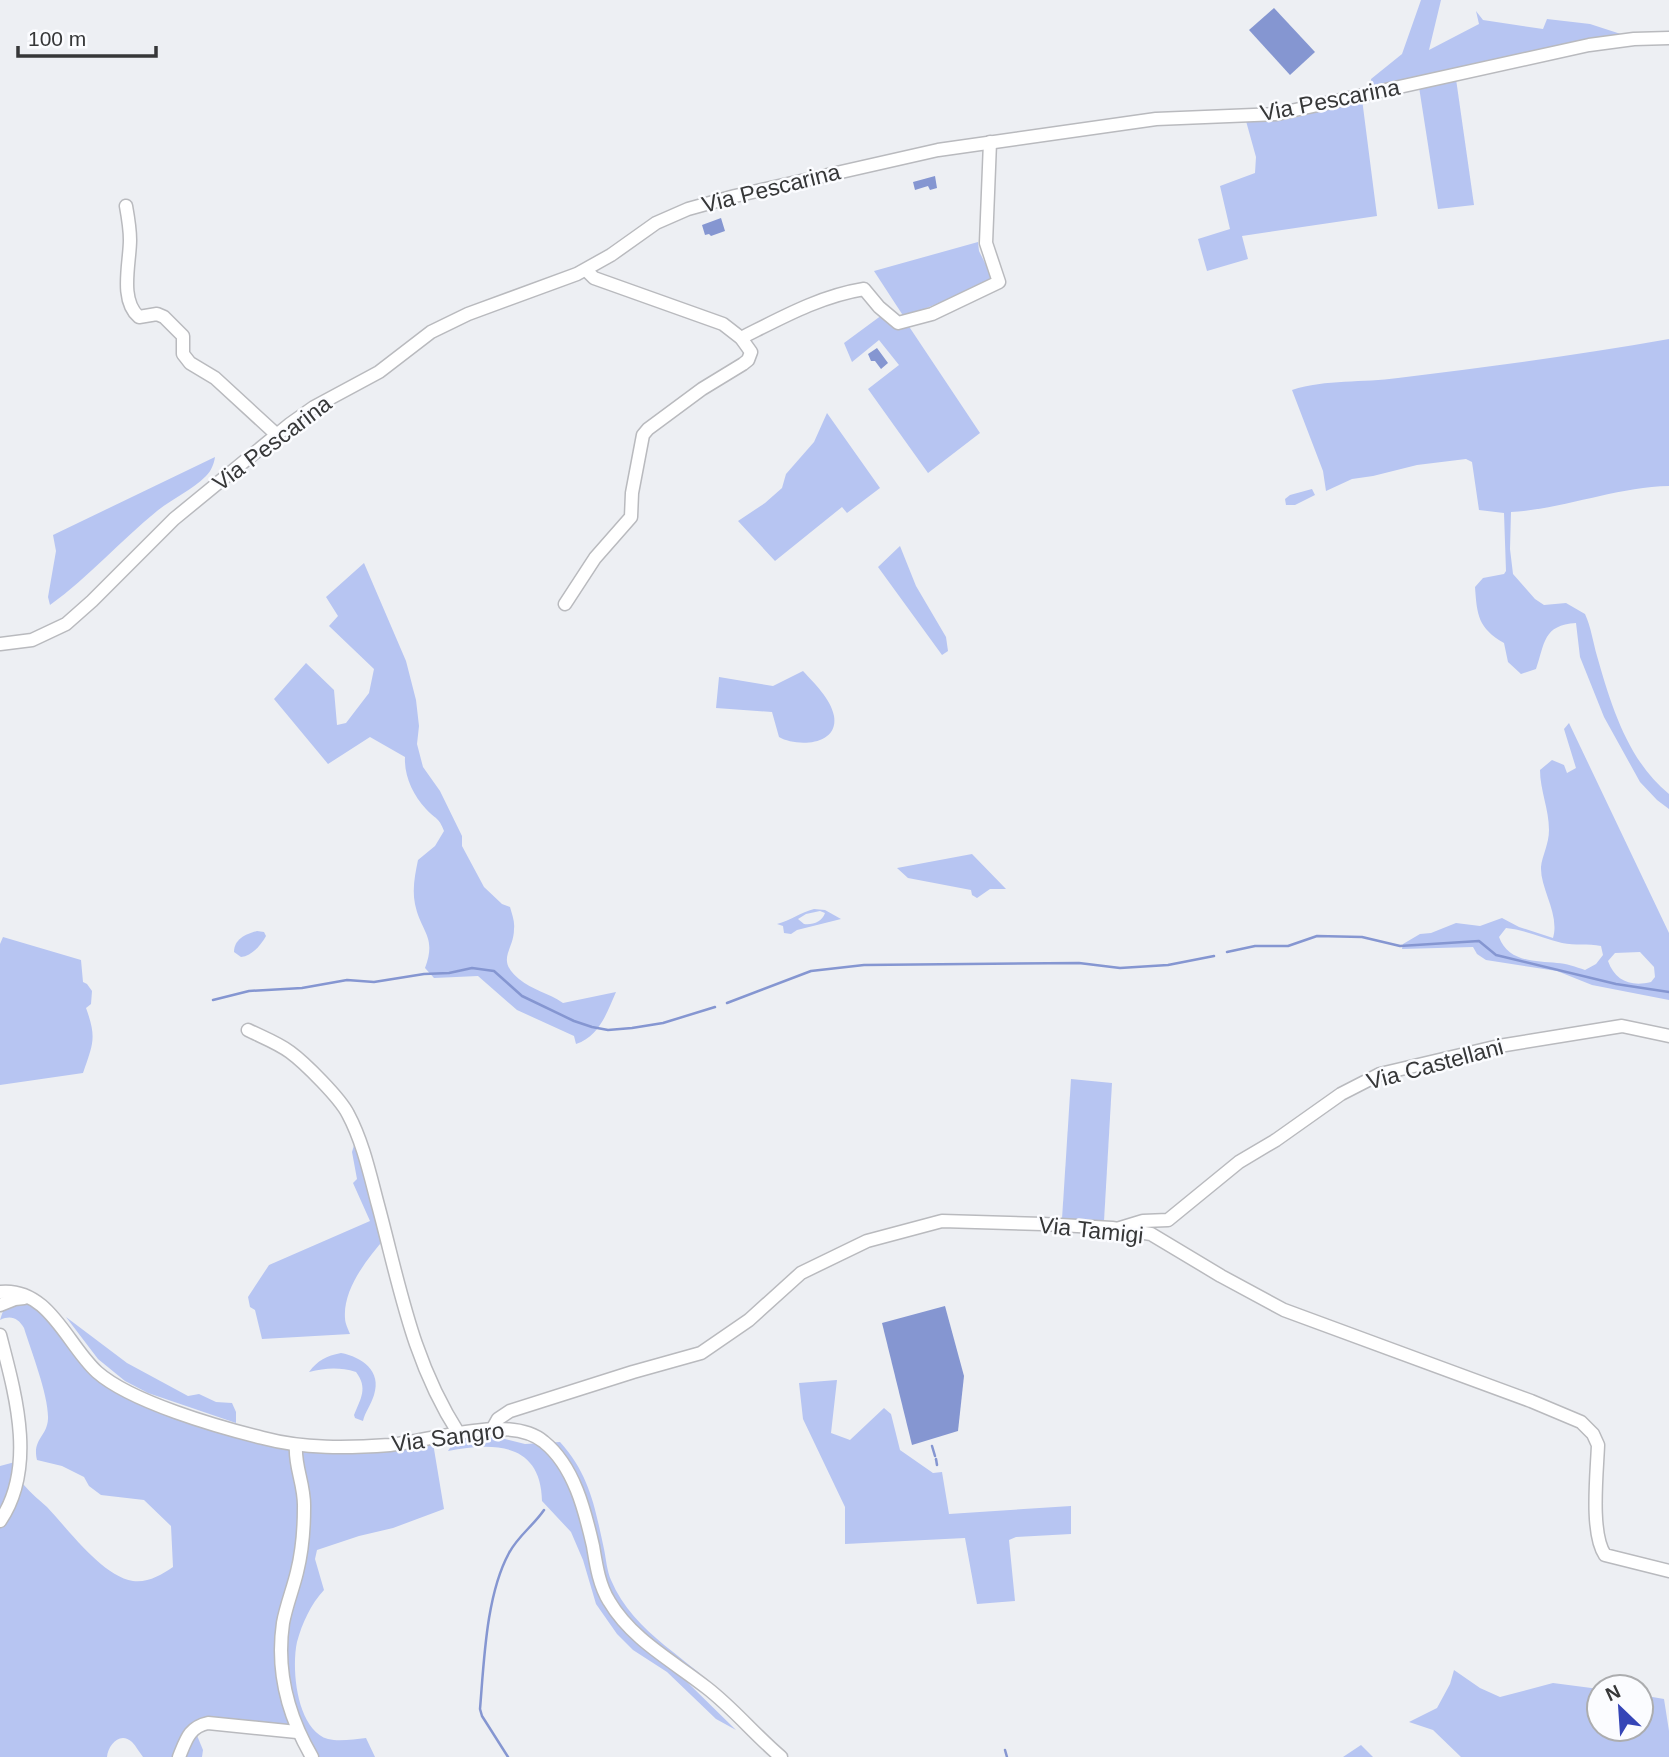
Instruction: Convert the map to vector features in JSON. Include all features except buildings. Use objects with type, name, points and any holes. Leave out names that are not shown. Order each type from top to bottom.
[{"type":"street","name":"Via Pescarina","points":[[0,643],[32,640],[66,624],[168,524],[276,435],[314,407],[379,372],[443,325],[586,270],[656,223],[695,206],[910,155],[1156,119],[1286,113],[1590,45],[1669,38]]},
{"type":"street","points":[[741,338],[801,308],[849,292],[864,289],[879,307],[898,323],[932,314],[999,282],[986,243],[990,142]]},
{"type":"street","points":[[126,206],[130,240],[128,287],[135,313],[139,317],[157,314],[164,317],[183,336],[183,354],[190,363],[215,378],[276,435]]},
{"type":"street","points":[[565,604],[595,558],[631,517],[632,494],[643,435],[702,389],[748,360],[751,352],[741,338],[723,324],[594,278],[586,270]]},
{"type":"street","name":"Via Castellani","points":[[1116,1229],[1143,1221],[1168,1220],[1239,1162],[1276,1140],[1341,1094],[1380,1074],[1499,1046],[1622,1026],[1669,1036]]},
{"type":"street","points":[[248,1030],[291,1052],[348,1112],[365,1154],[406,1319],[418,1355],[440,1404],[459,1434]]},
{"type":"street","name":"Via Tamigi","points":[[493,1428],[498,1419],[510,1411],[701,1353],[750,1320],[801,1273],[867,1241],[942,1221],[1116,1229],[1151,1234],[1250,1292],[1318,1324],[1408,1354],[1581,1422],[1593,1434],[1598,1445],[1596,1531],[1599,1547],[1605,1555],[1669,1571]]},
{"type":"street","points":[[0,1292],[31,1298]]},
{"type":"street","points":[[0,1306],[15,1299],[31,1298]]},
{"type":"street","name":"Via Sangro","points":[[31,1298],[46,1310],[95,1370],[111,1382],[148,1401],[265,1439],[338,1447],[391,1445],[493,1428],[516,1430],[544,1442],[561,1461],[578,1494],[598,1575],[608,1600],[624,1622],[645,1642],[709,1689],[780,1757]]},
{"type":"street","points":[[0,1335],[13,1385],[21,1443],[15,1489],[0,1521]]},
{"type":"street","points":[[296,1444],[295,1458],[303,1483],[305,1506],[298,1568],[283,1623],[281,1664],[288,1703],[297,1732],[312,1757]]},
{"type":"street","points":[[179,1757],[189,1732],[198,1725],[208,1723],[297,1732]]},
{"type":"shaded area","points":[[1421,0],[1441,0],[1429,50],[1479,24],[1476,11],[1483,20],[1543,29],[1547,19],[1590,24],[1627,36],[1370,89],[1371,79],[1402,54]]},
{"type":"shaded area","points":[[1274,8],[1315,52],[1290,75],[1249,30]]},
{"type":"shaded area","points":[[1456,79],[1474,205],[1438,209],[1419,87]]},
{"type":"shaded area","points":[[1362,99],[1377,216],[1242,236],[1248,259],[1207,271],[1198,239],[1230,229],[1220,186],[1255,173],[1256,157],[1246,121],[1290,119]]},
{"type":"shaded area","points":[[935,176],[937,188],[930,190],[928,186],[915,190],[913,182]]},
{"type":"shaded area","points":[[721,218],[725,231],[711,236],[705,235],[702,225]]},
{"type":"shaded area","points":[[978,242],[979,251],[994,281],[904,317],[874,271]]},
{"type":"shaded area","points":[[882,315],[908,325],[980,433],[928,473],[868,389],[899,365],[879,340],[852,362],[844,343]]},
{"type":"shaded area","points":[[1669,339],[1669,486],[1629,490],[1551,507],[1511,512],[1510,549],[1513,574],[1535,599],[1544,605],[1566,603],[1585,614],[1608,694],[1623,731],[1642,765],[1669,794],[1669,809],[1640,782],[1604,717],[1580,657],[1576,623],[1565,624],[1551,632],[1536,669],[1521,674],[1508,662],[1504,643],[1489,632],[1480,620],[1475,587],[1483,578],[1504,574],[1506,571],[1504,513],[1479,510],[1472,462],[1466,459],[1417,465],[1352,479],[1326,491],[1323,471],[1292,390],[1318,384],[1385,380],[1500,365]]},
{"type":"shaded area","points":[[877,348],[888,363],[881,369],[875,361],[871,361],[868,354]]},
{"type":"shaded area","points":[[827,413],[880,488],[847,513],[842,507],[775,561],[738,521],[782,488],[786,474],[814,442]]},
{"type":"shaded area","points":[[215,457],[208,474],[157,511],[50,605],[48,597],[56,551],[53,535]]},
{"type":"shaded area","points":[[1312,489],[1315,495],[1295,505],[1286,505],[1285,499],[1290,495]]},
{"type":"shaded area","points":[[900,546],[916,586],[946,637],[948,651],[942,655],[878,567]]},
{"type":"shaded area","points":[[364,563],[406,661],[416,700],[419,726],[417,744],[423,767],[440,791],[462,836],[462,846],[484,887],[502,904],[510,907],[514,926],[508,966],[524,983],[563,1003],[616,992],[602,1023],[591,1035],[576,1044],[574,1036],[517,1010],[478,976],[434,978],[425,968],[429,941],[414,898],[415,877],[418,860],[435,846],[444,831],[413,791],[406,771],[405,757],[370,737],[328,764],[274,699],[306,663],[334,690],[337,725],[346,723],[369,693],[374,669],[329,626],[338,616],[326,597]]},
{"type":"shaded area","points":[[803,671],[822,692],[834,716],[834,726],[830,733],[815,742],[795,742],[779,737],[772,712],[716,708],[719,677],[773,686]]},
{"type":"shaded area","points":[[1569,723],[1669,933],[1669,1000],[1592,985],[1557,971],[1486,960],[1477,954],[1473,947],[1402,949],[1403,944],[1420,934],[1431,933],[1456,923],[1480,926],[1502,918],[1519,927],[1553,938],[1554,920],[1543,884],[1541,867],[1549,830],[1540,770],[1552,760],[1564,765],[1567,773],[1576,768],[1564,729]],"holes":[[[1506,928],[1562,943],[1601,946],[1603,955],[1596,964],[1585,970],[1564,964],[1523,959],[1503,945],[1499,937]],[[1640,952],[1654,967],[1655,977],[1651,982],[1637,984],[1619,978],[1608,961],[1615,953]]]},
{"type":"shaded area","points":[[972,854],[1006,889],[990,889],[977,898],[972,895],[971,890],[908,878],[897,868]]},
{"type":"shaded area","points":[[809,910],[825,910],[841,919],[797,930],[791,934],[784,933],[783,926],[777,924],[786,921]],"holes":[[[820,911],[825,913],[822,919],[814,923],[804,924],[798,919],[806,914]]]},
{"type":"shaded area","points":[[257,931],[264,932],[266,936],[256,950],[241,957],[234,952],[238,940]]},
{"type":"shaded area","points":[[3,937],[81,960],[83,982],[92,991],[91,1004],[86,1008],[93,1034],[83,1073],[0,1085],[0,944]]},
{"type":"shaded area","points":[[1071,1079],[1112,1083],[1104,1221],[1062,1219]]},
{"type":"shaded area","points":[[355,1142],[385,1238],[352,1285],[345,1307],[346,1324],[350,1334],[262,1339],[255,1310],[250,1307],[248,1297],[269,1265],[370,1221],[353,1183],[357,1179],[352,1152]]},
{"type":"shaded area","points":[[22,1301],[41,1312],[75,1355],[100,1380],[299,1448],[433,1443],[444,1509],[393,1528],[317,1550],[315,1559],[324,1590],[308,1614],[297,1642],[296,1682],[309,1724],[328,1739],[366,1738],[375,1757],[315,1757],[297,1728],[195,1722],[186,1728],[176,1757],[143,1757],[132,1742],[123,1738],[112,1744],[107,1757],[0,1757],[0,1527],[20,1480],[86,1550],[121,1577],[144,1581],[173,1567],[171,1526],[144,1500],[101,1495],[89,1486],[84,1477],[62,1466],[37,1460],[36,1447],[48,1419],[43,1386],[24,1328],[14,1318],[0,1320],[3,1311]]},
{"type":"shaded area","points":[[945,1306],[964,1376],[958,1431],[912,1445],[882,1323]]},
{"type":"shaded area","points":[[66,1317],[127,1363],[188,1396],[199,1394],[216,1402],[232,1403],[236,1412],[236,1423],[148,1393],[125,1381],[98,1359]]},
{"type":"shaded area","points":[[341,1353],[363,1362],[373,1372],[376,1386],[363,1421],[354,1415],[362,1388],[356,1372],[333,1369],[309,1372],[323,1359]]},
{"type":"shaded area","points":[[837,1380],[831,1433],[850,1440],[884,1408],[891,1414],[900,1450],[933,1473],[942,1472],[949,1514],[1071,1506],[1071,1534],[1016,1537],[1009,1540],[1015,1601],[977,1604],[965,1538],[845,1544],[845,1507],[803,1419],[799,1383]]},
{"type":"shaded area","points":[[489,1435],[525,1444],[560,1442],[578,1467],[590,1492],[608,1573],[621,1599],[649,1631],[729,1701],[636,1629],[594,1577],[662,1662],[683,1678],[736,1730],[716,1719],[667,1672],[633,1650],[617,1634],[596,1604],[583,1560],[571,1532],[542,1501],[540,1482],[533,1467],[524,1457],[512,1450],[497,1447],[448,1451],[455,1440]]},
{"type":"shaded area","points":[[15,1462],[6,1501],[0,1511],[0,1466]]},
{"type":"shaded area","points":[[1454,1670],[1480,1688],[1500,1697],[1553,1683],[1585,1687],[1585,1743],[1655,1743],[1655,1697],[1664,1699],[1669,1731],[1669,1757],[1461,1757],[1433,1730],[1409,1722],[1437,1708]]},
{"type":"shaded area","points":[[196,1733],[203,1750],[202,1757],[182,1757]]},
{"type":"shaded area","points":[[1361,1745],[1373,1757],[1343,1757]]},
{"type":"waterway","points":[[1227,952],[1255,946],[1288,946],[1317,936],[1362,937],[1400,946],[1479,941],[1496,955],[1616,984],[1669,992]]},
{"type":"waterway","points":[[727,1003],[811,971],[864,965],[1079,963],[1120,968],[1168,965],[1214,956]]},
{"type":"waterway","points":[[213,1000],[249,991],[302,988],[347,980],[374,982],[472,968],[494,971],[522,996],[574,1021],[608,1030],[663,1023],[715,1007]]},
{"type":"waterway","points":[[932,1446],[935,1456]]},
{"type":"waterway","points":[[936,1459],[937,1465]]},
{"type":"waterway","points":[[508,1757],[480,1709],[487,1629],[495,1588],[509,1553],[544,1510]]},
{"type":"waterway","points":[[1005,1750],[1007,1757]]}]
